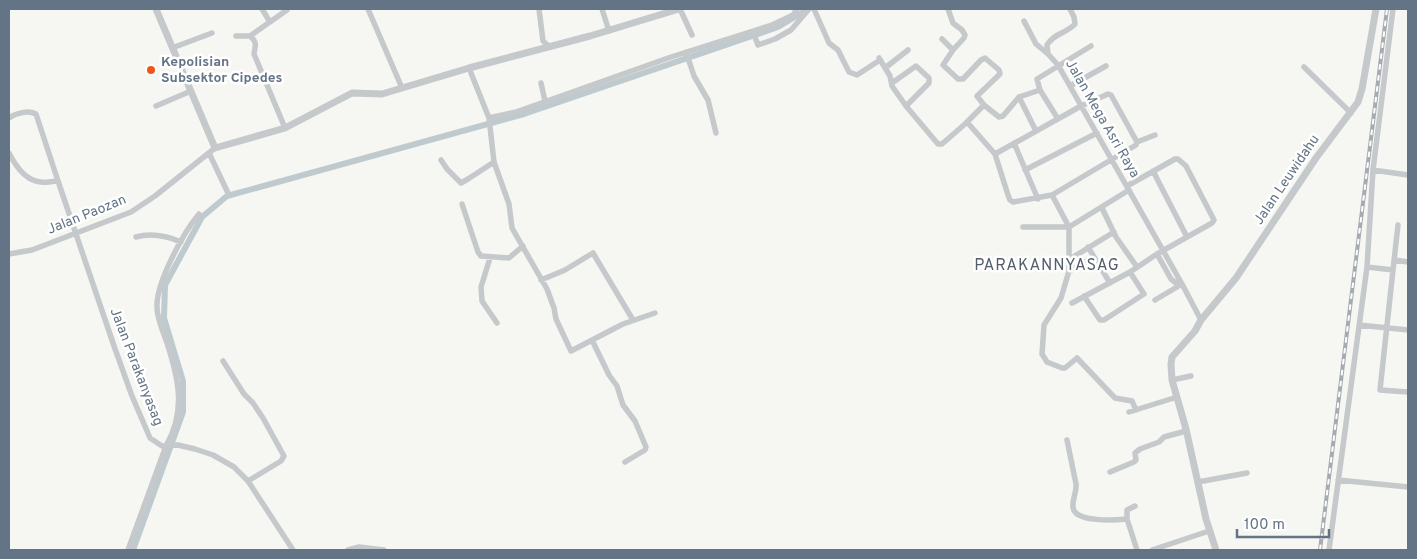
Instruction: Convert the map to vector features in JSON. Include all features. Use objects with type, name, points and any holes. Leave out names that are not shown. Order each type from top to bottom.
[{"type":"street","points":[[156,9],[215,148],[285,128],[352,93],[382,94],[679,9],[692,35]]},
{"type":"street","points":[[262,9],[270,22]]},
{"type":"street","points":[[368,9],[402,88]]},
{"type":"street","points":[[539,9],[543,41],[550,47]]},
{"type":"street","points":[[602,9],[609,30]]},
{"type":"street","points":[[489,121],[753,33],[787,19],[797,9]]},
{"type":"street","points":[[753,33],[758,45],[775,39],[791,30],[809,9]]},
{"type":"street","points":[[814,9],[829,43],[838,50],[849,72],[857,75],[879,59],[906,106],[938,144],[942,144],[984,104]]},
{"type":"street","points":[[948,9],[953,23],[965,35],[943,65],[959,79],[963,79],[980,60],[985,58],[1000,71],[1000,74],[978,94],[978,97],[995,115],[1001,117],[1019,97],[1040,90]]},
{"type":"street","name":"Jalan Mega Asri Raya","points":[[1070,9],[1075,24],[1063,34],[1051,39],[1047,45],[1048,54],[1058,65],[1128,188],[1160,252],[1181,282],[1201,320]]},
{"type":"street","name":"Jalan Leuwidahu","points":[[1172,380],[1171,364],[1175,353],[1195,331],[1201,320],[1236,278],[1316,158],[1358,102],[1376,9]]},
{"type":"street","points":[[1329,550],[1367,267],[1373,170],[1393,9]]},
{"type":"street","points":[[236,36],[250,36],[287,10]]},
{"type":"street","points":[[1024,21],[1036,44],[1048,54]]},
{"type":"street","points":[[172,48],[212,33]]},
{"type":"street","points":[[250,36],[257,45],[254,54],[255,58],[285,128]]},
{"type":"street","points":[[942,38],[953,50]]},
{"type":"street","points":[[1058,120],[1040,90],[1038,78],[1091,46]]},
{"type":"street","points":[[885,68],[908,50]]},
{"type":"street","points":[[687,54],[694,76],[708,100],[716,133]]},
{"type":"street","points":[[892,83],[916,66],[929,78],[930,83],[906,106]]},
{"type":"street","points":[[1070,86],[1106,66]]},
{"type":"street","points":[[1304,67],[1351,113]]},
{"type":"street","points":[[469,68],[489,121],[494,162],[510,204],[512,228],[552,300],[556,318],[571,352],[633,320],[655,313]]},
{"type":"street","points":[[541,83],[546,101]]},
{"type":"street","points":[[156,106],[191,91]]},
{"type":"street","points":[[995,154],[1081,106],[1108,94],[1111,95],[1137,142]]},
{"type":"street","points":[[1019,97],[1036,131]]},
{"type":"street","name":"Jalan Parakanyasag","points":[[9,118],[20,113],[32,112],[36,114],[114,346],[142,422],[152,440],[162,446],[168,446]]},
{"type":"street","points":[[967,122],[995,154],[1010,200],[1013,202],[1038,199],[1052,194],[1136,145],[1137,142],[1155,135]]},
{"type":"street","points":[[1026,170],[1097,133]]},
{"type":"street","points":[[1014,143],[1038,199]]},
{"type":"street","name":"Jalan Paozan","points":[[9,254],[32,250],[131,212],[215,148]]},
{"type":"street","points":[[9,153],[15,163],[31,180],[44,183],[58,181]]},
{"type":"street","points":[[209,153],[228,193]]},
{"type":"street","points":[[1023,227],[1069,227],[1102,208],[1128,188],[1175,159],[1182,162],[1213,218],[1212,223],[1160,252],[1130,272],[1072,303]]},
{"type":"street","points":[[441,160],[446,168],[461,182],[494,162]]},
{"type":"street","points":[[1373,170],[1408,175]]},
{"type":"street","points":[[1153,172],[1187,237]]},
{"type":"street","points":[[1052,194],[1069,227],[1070,259],[1069,271],[1061,298],[1044,326],[1042,354],[1047,362],[1062,368],[1065,368],[1077,358],[1115,398],[1132,401],[1136,410]]},
{"type":"street","points":[[462,204],[480,255],[490,258],[509,258],[523,246]]},
{"type":"street","points":[[1102,208],[1114,232],[1137,267]]},
{"type":"street","points":[[128,550],[177,424],[179,398],[173,361],[158,314],[157,298],[159,287],[181,242],[199,214]]},
{"type":"street","points":[[1398,225],[1380,390],[1408,392]]},
{"type":"street","points":[[1070,259],[1114,232]]},
{"type":"street","points":[[136,237],[150,234],[181,242]]},
{"type":"street","points":[[1088,247],[1110,283]]},
{"type":"street","points":[[541,280],[565,270],[593,254],[633,320]]},
{"type":"street","points":[[1069,271],[1094,257]]},
{"type":"street","points":[[490,258],[488,269],[481,284],[482,297],[497,323]]},
{"type":"street","points":[[1395,260],[1408,262]]},
{"type":"street","points":[[1367,267],[1393,270]]},
{"type":"street","points":[[1084,296],[1100,320],[1104,320],[1144,294],[1130,272]]},
{"type":"street","points":[[1155,300],[1181,282]]},
{"type":"street","points":[[1359,325],[1408,330]]},
{"type":"street","points":[[592,340],[610,377],[617,386],[623,405],[633,418],[646,447],[645,450],[625,462]]},
{"type":"street","points":[[223,360],[244,394],[264,418],[284,456],[281,461],[248,482]]},
{"type":"street","points":[[1192,376],[1172,380],[1178,397],[1209,532],[1216,550]]},
{"type":"street","points":[[1129,412],[1178,397]]},
{"type":"street","points":[[1110,472],[1134,462],[1136,460],[1136,453],[1140,449],[1159,442],[1164,437],[1186,430]]},
{"type":"street","points":[[1066,440],[1076,484],[1073,507],[1075,511],[1083,517],[1093,519],[1127,519]]},
{"type":"street","points":[[168,446],[178,444],[195,449],[226,461],[234,467],[248,482],[277,524],[292,550]]},
{"type":"street","points":[[1198,482],[1247,473]]},
{"type":"street","points":[[1338,480],[1408,486]]},
{"type":"street","points":[[1135,506],[1127,510],[1127,519],[1137,550]]},
{"type":"street","points":[[1152,550],[1209,532]]},
{"type":"street","points":[[348,550],[359,547],[384,550]]},
{"type":"waterway","points":[[133,550],[183,412],[183,381],[164,318],[165,285],[202,217],[227,196],[524,114],[778,27],[803,12],[804,9]]},
{"type":"railway","points":[[1320,550],[1387,9]]},
{"type":"place","name":"Kepolisian Subsektor Cipedes","points":[[151,70]]},
{"type":"district","name":"PARAKANNYASAG","points":[[1047,266]]}]
